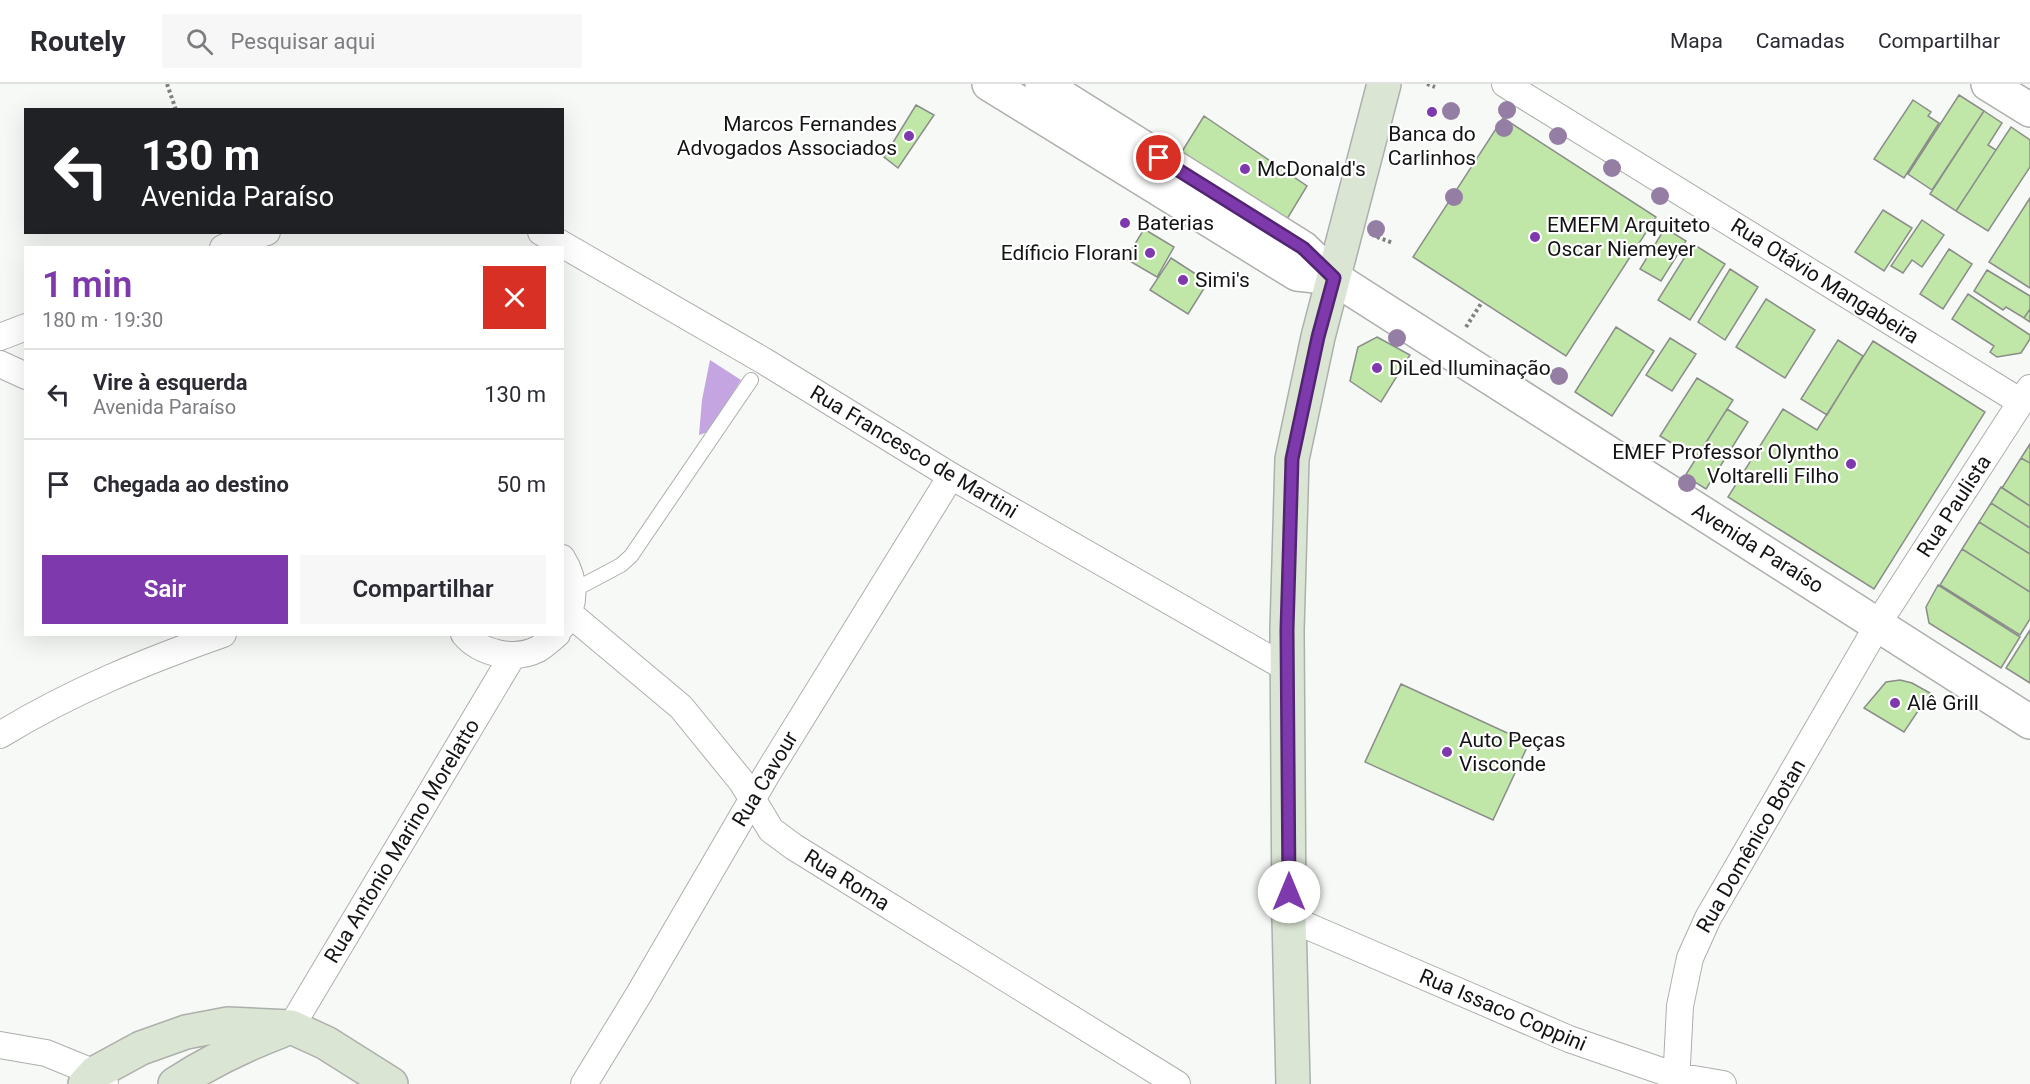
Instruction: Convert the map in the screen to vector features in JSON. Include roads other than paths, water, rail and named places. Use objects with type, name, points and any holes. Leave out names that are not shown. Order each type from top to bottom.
[{"type":"main road","points":[[1293,1084],[1289,918],[1287,557],[1292,459],[1318,337],[1384,84]]},
{"type":"main road","points":[[95,1080],[141,1048],[186,1032],[228,1024],[291,1027],[326,1043],[391,1084]]},
{"type":"main road","points":[[176,1084],[248,1043],[291,1027]]},
{"type":"street","name":"Avenida Paraíso","points":[[989,84],[1297,274],[1334,278]]},
{"type":"street","name":"Avenida Paraíso","points":[[1042,84],[1303,248],[1334,278],[2030,722]]},
{"type":"street","name":"Rua Otávio Mangabeira","points":[[1505,84],[2026,395]]},
{"type":"street","points":[[1988,84],[2030,111]]},
{"type":"street","points":[[228,246],[260,234]]},
{"type":"street","name":"Rua Francesco de Martini","points":[[544,234],[764,361],[951,476],[1288,669]]},
{"type":"street","points":[[0,337],[24,328]]},
{"type":"street","points":[[0,364],[24,375]]},
{"type":"street","name":"Rua Paulista","points":[[1878,624],[2026,395]]},
{"type":"street","name":"Rua Cavour","points":[[584,1084],[752,800],[951,476]]},
{"type":"street","points":[[564,561],[569,567],[566,616]]},
{"type":"street","name":"Rua Roma","points":[[566,616],[681,707],[742,782],[771,830],[794,847],[1177,1084]]},
{"type":"street","name":"Rua Domênico Botan","points":[[1676,1080],[1680,1006],[1690,958],[1708,918],[1878,624]]},
{"type":"street","points":[[0,735],[88,687],[167,653],[217,636]]},
{"type":"street","points":[[466,636],[471,642],[491,652],[513,655],[537,650],[549,636]]},
{"type":"street","name":"Rua Antonio Marino Morelatto","points":[[291,1027],[513,655]]},
{"type":"street","name":"Rua Issaco Coppini","points":[[1289,918],[1569,1039],[1676,1080],[1723,1084]]},
{"type":"street","points":[[0,1045],[46,1053],[95,1080]]},
{"type":"lane","points":[[566,616],[631,555],[751,380]]},
{"type":"place","name":"Banca do Carlinhos","points":[[1432,112]]},
{"type":"place","name":"Marcos Fernandes Advogados Associados","points":[[909,136]]},
{"type":"place","name":"McDonald's","points":[[1245,169]]},
{"type":"place","name":"Baterias","points":[[1125,223]]},
{"type":"place","name":"EMEFM Arquiteto Oscar Niemeyer","points":[[1535,237]]},
{"type":"place","name":"Edíficio Florani","points":[[1150,253]]},
{"type":"place","name":"Simi's","points":[[1183,280]]},
{"type":"place","name":"DiLed Iluminação","points":[[1377,368]]},
{"type":"place","name":"EMEF Professor Olyntho Voltarelli Filho","points":[[1851,464]]},
{"type":"place","name":"Alê Grill","points":[[1895,703]]},
{"type":"place","name":"Auto Peças Visconde","points":[[1447,752]]}]
